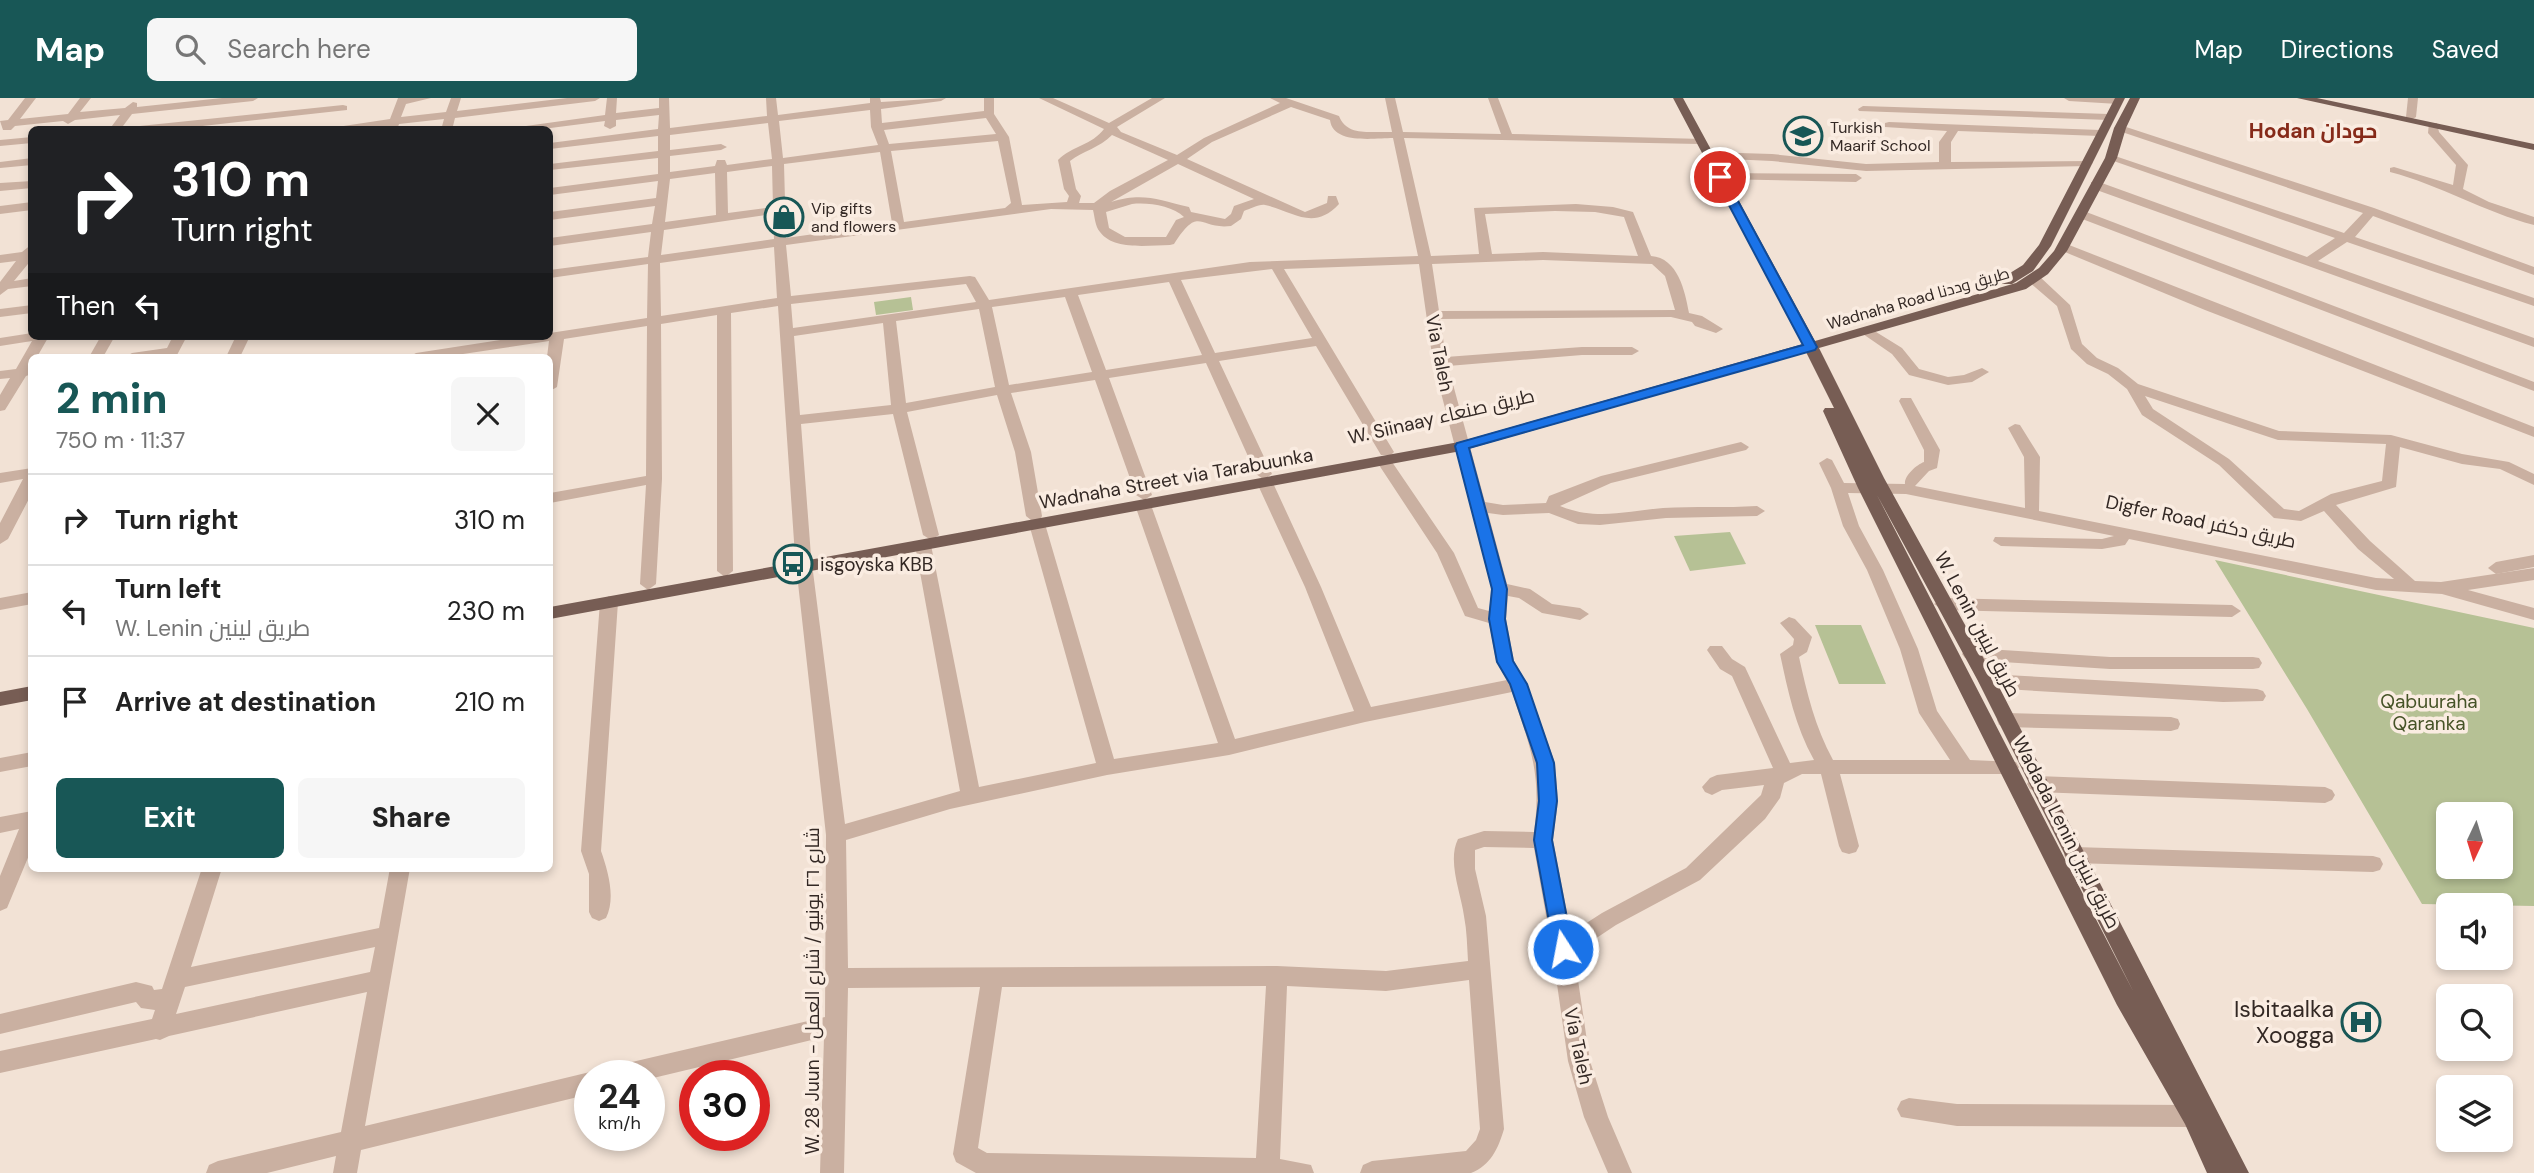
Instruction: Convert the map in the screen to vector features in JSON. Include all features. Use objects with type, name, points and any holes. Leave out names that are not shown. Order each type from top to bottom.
[{"type":"main road","points":[[1667,98],[1720,177],[1761,268]]},
{"type":"main road","points":[[1461,442],[1804,344],[1698,146],[1678,98]]},
{"type":"main road","name":"Wadnaha Road طريق وددنا","points":[[1804,344],[1868,331],[2007,290],[2034,279],[2048,269],[2064,247],[2111,158],[2120,128],[2135,98]]},
{"type":"main road","points":[[2302,98],[2534,145]]},
{"type":"main road","points":[[2321,98],[2534,145]]},
{"type":"main road","name":"Wadnaha Road طريق وددنا","points":[[1804,344],[1984,290],[2020,275],[2045,246],[2119,100]]},
{"type":"main road","name":"Wadada Lenin طريق لينين","points":[[1804,344],[2125,998],[2193,1116],[2220,1173]]},
{"type":"main road","name":"W. Siinaay طريق صنعاء","points":[[553,601],[725,571],[927,540],[1461,442]]},
{"type":"main road","name":"W. Lenin طريق لينين","points":[[1871,483],[1987,681],[2237,1173]]},
{"type":"main road","points":[[553,612],[804,561]]},
{"type":"main road","points":[[0,699],[28,694]]},
{"type":"main road","points":[[0,709],[28,704]]},
{"type":"street","points":[[0,136],[6,123],[31,98]]},
{"type":"street","points":[[65,126],[86,98]]},
{"type":"street","points":[[117,126],[138,98]]},
{"type":"street","points":[[6,123],[190,101],[246,98]]},
{"type":"street","points":[[227,124],[246,98]]},
{"type":"street","points":[[426,98],[402,99],[393,125],[507,103],[595,98]]},
{"type":"street","points":[[447,126],[456,98]]},
{"type":"street","points":[[605,161],[612,98]]},
{"type":"street","name":"W. 28 Juun - شارع ٢٦ يونيو / شارع العمل","points":[[771,98],[775,118],[780,243],[804,561],[836,835],[837,978],[832,1173]]},
{"type":"street","points":[[553,145],[775,118],[875,102],[941,98]]},
{"type":"street","points":[[989,98],[989,114],[1003,137],[1017,204],[1008,211]]},
{"type":"street","points":[[1044,98],[1112,128],[1117,134],[1305,216],[1325,210],[1333,204],[1332,199]]},
{"type":"street","points":[[1072,205],[1075,197],[1070,190],[1064,160],[1077,150],[1085,150],[1112,128],[1160,98]]},
{"type":"street","points":[[1275,98],[1335,118],[1336,126],[1347,134],[1508,137],[1698,146],[1823,165],[1888,170],[1911,166],[2087,163]]},
{"type":"street","name":"Via Taleh","points":[[1390,98],[1425,259],[1440,362],[1500,589],[1497,619],[1505,662],[1518,684],[1545,763],[1548,801],[1543,840],[1563,949],[1579,1061],[1596,1117],[1620,1173]]},
{"type":"street","points":[[1493,98],[1508,137]]},
{"type":"street","points":[[1978,98],[1993,129]]},
{"type":"street","points":[[2069,98],[2119,100]]},
{"type":"street","points":[[2411,117],[2413,98]]},
{"type":"street","points":[[553,138],[562,100]]},
{"type":"street","points":[[175,126],[190,101]]},
{"type":"street","points":[[875,102],[877,127],[885,148],[898,225]]},
{"type":"street","points":[[192,126],[227,124],[345,103]]},
{"type":"street","points":[[330,126],[345,103]]},
{"type":"street","points":[[503,126],[507,103]]},
{"type":"street","points":[[530,126],[610,116],[664,104],[664,178],[654,259],[654,479],[648,584]]},
{"type":"street","points":[[1098,209],[1114,194],[1178,160],[1217,135],[1287,104]]},
{"type":"street","points":[[1863,109],[2109,117]]},
{"type":"street","points":[[877,127],[989,114]]},
{"type":"street","points":[[719,124],[722,218]]},
{"type":"street","points":[[1889,125],[2100,133]]},
{"type":"street","points":[[2433,125],[2434,133],[2462,165],[2459,187],[2456,190]]},
{"type":"street","points":[[1945,165],[1945,142],[1954,128]]},
{"type":"street","points":[[2120,128],[2374,212],[2534,271]]},
{"type":"street","points":[[553,191],[885,148],[1003,137]]},
{"type":"street","points":[[0,143],[28,140]]},
{"type":"street","points":[[553,167],[721,147]]},
{"type":"street","points":[[2111,158],[2534,302]]},
{"type":"street","points":[[0,165],[28,162]]},
{"type":"street","points":[[1720,177],[1871,178],[1887,177],[1888,170]]},
{"type":"street","points":[[2394,170],[2425,178],[2485,205],[2534,221]]},
{"type":"street","points":[[0,187],[28,184]]},
{"type":"street","points":[[595,236],[604,186]]},
{"type":"street","points":[[2095,186],[2534,343]]},
{"type":"street","points":[[553,274],[1051,205],[1098,209],[1153,200],[1165,207],[1185,210],[1186,214],[1231,222],[1237,216],[1238,209],[1264,200]]},
{"type":"street","points":[[553,216],[662,201]]},
{"type":"street","points":[[2310,261],[2324,249],[2359,229],[2374,212],[2388,202]]},
{"type":"street","points":[[0,210],[28,206]]},
{"type":"street","points":[[1098,209],[1103,227],[1111,236],[1139,240],[1170,241],[1180,223],[1197,216]]},
{"type":"street","points":[[1486,258],[1478,211],[1576,209],[1619,210],[1629,215],[1645,258]]},
{"type":"street","points":[[553,242],[778,210]]},
{"type":"street","points":[[2081,214],[2534,387]]},
{"type":"street","points":[[2064,247],[2210,307],[2534,432]]},
{"type":"street","points":[[0,259],[28,253]]},
{"type":"street","points":[[2,289],[28,256]]},
{"type":"street","points":[[787,333],[984,303],[1275,264],[1543,256],[1645,258],[1665,265],[1677,289],[1684,314]]},
{"type":"street","points":[[1275,264],[1296,294],[1319,341],[1436,537],[1467,597],[1471,612],[1497,619]]},
{"type":"street","points":[[1173,277],[1314,587],[1365,715]]},
{"type":"street","points":[[2034,279],[2063,305],[2076,346],[2092,361],[2113,371],[2133,387],[2278,435],[2395,441],[2462,459],[2513,467],[2534,480]]},
{"type":"street","points":[[553,336],[724,309],[970,280],[984,303],[1003,390],[1023,452],[1035,520],[1107,768]]},
{"type":"street","points":[[2,289],[28,283]]},
{"type":"street","points":[[1070,291],[1229,748]]},
{"type":"street","points":[[724,309],[725,571]]},
{"type":"street","points":[[0,313],[28,310]]},
{"type":"street","points":[[1432,316],[1684,314],[1716,329]]},
{"type":"street","points":[[889,318],[900,409],[927,540],[971,796]]},
{"type":"street","points":[[1868,331],[1897,351],[1901,360],[1913,372],[1948,381],[1967,379],[1982,372]]},
{"type":"street","points":[[553,365],[557,336]]},
{"type":"street","points":[[0,342],[28,338]]},
{"type":"street","points":[[156,354],[172,352],[178,340]]},
{"type":"street","points":[[461,354],[491,352],[518,340]]},
{"type":"street","points":[[793,420],[900,409],[1003,390],[1319,341]]},
{"type":"street","points":[[1440,362],[1582,351],[1632,351]]},
{"type":"street","points":[[0,375],[26,371]]},
{"type":"street","points":[[0,407],[26,371]]},
{"type":"street","points":[[2133,387],[2147,412],[2224,462],[2280,514],[2301,516],[2325,503],[2390,484],[2391,453],[2395,441]]},
{"type":"street","points":[[1906,401],[1932,450],[1932,465],[1924,468],[1911,482]]},
{"type":"street","points":[[2015,428],[2032,457],[2033,508]]},
{"type":"street","points":[[1551,508],[1555,500],[1606,479],[1741,447]]},
{"type":"street","points":[[1826,463],[1839,488],[1851,526],[1875,570],[1909,649],[1928,713],[1965,767]]},
{"type":"street","points":[[0,478],[28,475]]},
{"type":"street","points":[[553,497],[654,479]]},
{"type":"street","points":[[0,539],[5,519],[28,482]]},
{"type":"street","name":"Digfer Road طريق دكفر","points":[[1871,483],[1911,482],[2358,575],[2407,581],[2534,561]]},
{"type":"street","points":[[1839,488],[1871,483]]},
{"type":"street","name":"Digfer Road طريق دكفر","points":[[1871,483],[2376,584],[2441,588],[2534,574]]},
{"type":"street","points":[[2325,503],[2364,545],[2407,581]]},
{"type":"street","points":[[1479,506],[1503,510],[1551,508],[1578,519],[1600,520],[1666,513],[1757,511]]},
{"type":"street","points":[[5,519],[28,516]]},
{"type":"street","points":[[2001,541],[2102,544],[2119,541],[2124,534]]},
{"type":"street","points":[[2441,588],[2534,614]]},
{"type":"street","points":[[1500,589],[1524,593],[1549,609],[1580,614]]},
{"type":"street","points":[[0,604],[28,599]]},
{"type":"street","points":[[599,912],[599,874],[591,850],[609,602]]},
{"type":"street","points":[[1943,604],[2232,611]]},
{"type":"street","points":[[1789,623],[1804,637],[1801,648],[1789,654],[1800,703],[1812,739],[1829,769],[1849,846]]},
{"type":"street","points":[[1716,650],[1726,664],[1739,672],[1784,770],[1789,772]]},
{"type":"street","points":[[1971,654],[2109,663],[2253,663]]},
{"type":"street","points":[[1987,681],[2057,684],[2191,696],[2257,696]]},
{"type":"street","points":[[836,835],[904,813],[971,796],[1107,768],[1229,748],[1365,715],[1518,684]]},
{"type":"street","points":[[2006,720],[2171,724]]},
{"type":"street","points":[[0,765],[28,760]]},
{"type":"street","points":[[1563,949],[1609,919],[1693,874],[1758,813],[1770,798],[1775,778],[1789,772],[1802,767],[2010,767]]},
{"type":"street","points":[[1712,787],[1717,783],[1789,772]]},
{"type":"street","points":[[2037,784],[2325,795]]},
{"type":"street","points":[[0,825],[28,821]]},
{"type":"street","points":[[0,902],[28,830]]},
{"type":"street","points":[[1372,1173],[1444,1170],[1469,1163],[1486,1148],[1492,1129],[1477,969],[1475,916],[1465,869],[1465,845],[1484,839],[1543,840]]},
{"type":"street","points":[[2074,855],[2373,864]]},
{"type":"street","points":[[160,1030],[211,872]]},
{"type":"street","points":[[345,1173],[399,872]]},
{"type":"street","points":[[0,1024],[136,992],[144,993],[149,1001],[175,988],[387,936]]},
{"type":"street","points":[[837,978],[1277,976],[1386,981],[1477,969]]},
{"type":"street","points":[[1267,1170],[1277,976]]},
{"type":"street","points":[[993,977],[965,1154],[985,1165],[1267,1170],[1302,1173]]},
{"type":"street","points":[[0,1062],[160,1030],[379,980]]},
{"type":"street","points":[[665,1065],[836,1024]]},
{"type":"street","points":[[228,1172],[574,1087]]},
{"type":"street","points":[[1909,1109],[1956,1115],[2193,1116]]},
{"type":"green space","points":[[911,297],[913,310],[876,315],[874,302]]},
{"type":"green space","points":[[1730,532],[1746,564],[1690,571],[1674,536]]},
{"type":"green space","name":"Qabuuraha Qaranka","points":[[2215,560],[2534,628],[2534,906],[2513,906],[2513,893],[2436,893],[2436,904],[2422,904]]},
{"type":"green space","points":[[1815,625],[1861,625],[1886,684],[1839,684]]},
{"type":"place","name":"Turkish Maarif School","points":[[1803,136]]},
{"type":"place","name":"Vip gifts and flowers","points":[[784,217]]},
{"type":"place","name":"isgoyska KBB","points":[[793,564]]},
{"type":"place","name":"Isbitaalka Xoogga","points":[[2361,1022]]},
{"type":"district","name":"Hodan حودان","points":[[2313,131]]},
{"type":"route","points":[[1563,949],[1543,840],[1548,801],[1545,763],[1518,684],[1505,662],[1497,619],[1500,589],[1461,446],[1810,347],[1720,177]]}]
